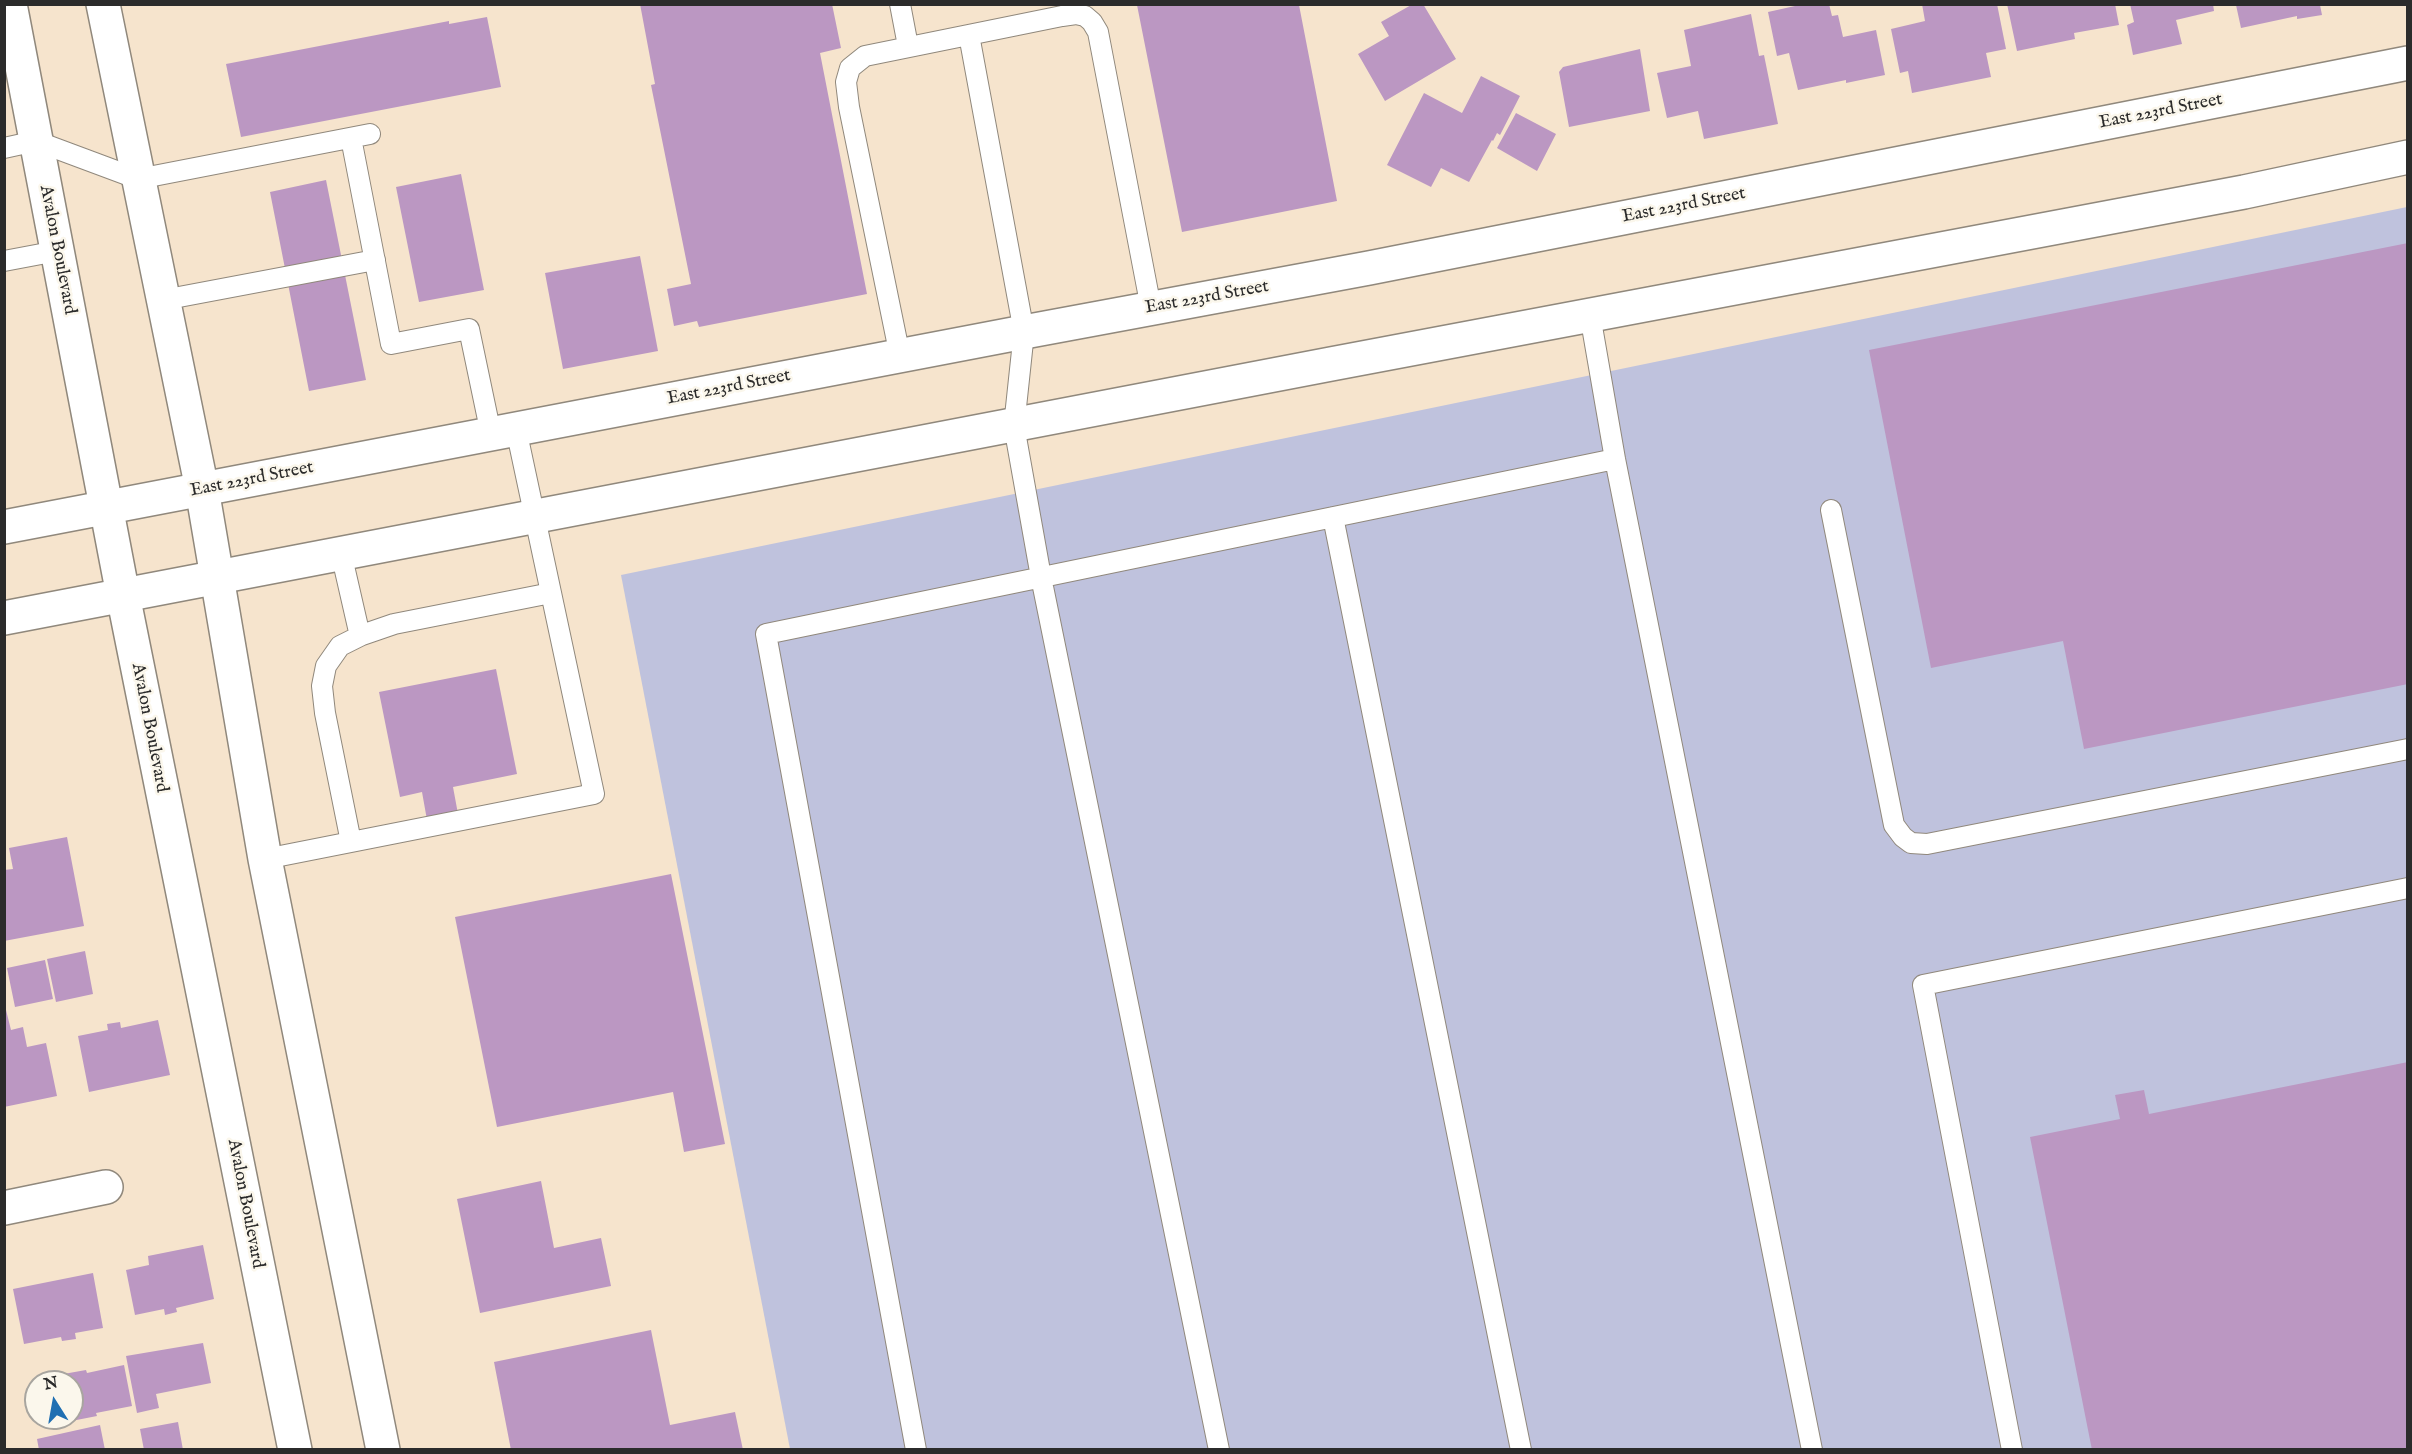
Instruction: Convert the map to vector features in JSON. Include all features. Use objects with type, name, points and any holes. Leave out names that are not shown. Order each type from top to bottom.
[{"type":"main road","name":"Avalon Boulevard","points":[[10,4],[123,595],[295,1449]]},
{"type":"main road","points":[[103,4],[202,489],[266,859],[383,1449]]},
{"type":"main road","name":"East 223rd Street","points":[[4,527],[1369,268],[2408,63]]},
{"type":"main road","points":[[4,618],[2244,192],[2408,157]]},
{"type":"main road","points":[[4,1208],[106,1187]]},
{"type":"lane","points":[[900,4],[908,46]]},
{"type":"lane","points":[[900,356],[849,107],[846,82],[850,68],[865,56],[1076,14],[1085,16],[1098,32],[1151,309]]},
{"type":"lane","points":[[969,35],[1024,332],[1014,426],[1041,577],[1219,1449]]},
{"type":"lane","points":[[4,148],[36,141],[138,179],[361,136],[375,260],[392,344],[469,329],[535,516],[594,794],[266,859]]},
{"type":"lane","points":[[4,261],[57,251]]},
{"type":"lane","points":[[163,300],[375,260]]},
{"type":"lane","points":[[1590,315],[1615,459],[1812,1449]]},
{"type":"lane","points":[[916,1449],[766,634],[1615,459]]},
{"type":"lane","points":[[1831,510],[1894,825],[1911,843],[1927,844],[2408,749]]},
{"type":"lane","points":[[1333,517],[1521,1449]]},
{"type":"lane","points":[[341,553],[360,636]]},
{"type":"lane","points":[[351,842],[325,713],[322,686],[326,666],[340,646],[394,624],[551,593]]},
{"type":"lane","points":[[2012,1449],[1923,986],[2408,888]]},
{"type":"shaded area","points":[[2407,207],[2407,1449],[790,1449],[621,575]]},
{"type":"building","points":[[640,4],[832,4],[841,48],[820,53],[867,294],[699,327],[697,321],[674,326],[667,289],[691,284],[651,85],[655,84]]},
{"type":"building","points":[[1413,4],[1423,4],[1456,59],[1385,101],[1358,54],[1389,36],[1381,22]]},
{"type":"building","points":[[1804,4],[1829,4],[1832,16],[1838,15],[1843,37],[1876,30],[1885,75],[1798,90],[1789,53],[1777,56],[1768,12]]},
{"type":"building","points":[[1922,4],[1997,4],[2006,49],[1986,53],[1991,77],[1912,93],[1908,71],[1900,73],[1891,29],[1925,21]]},
{"type":"building","points":[[2007,4],[2115,4],[2119,25],[2074,33],[2075,39],[2017,51]]},
{"type":"building","points":[[2130,4],[2213,4],[2214,11],[2176,20],[2182,44],[2133,55],[2127,25],[2134,22]]},
{"type":"building","points":[[1137,5],[1299,5],[1337,201],[1182,232]]},
{"type":"building","points":[[2236,5],[2320,5],[2322,15],[2297,19],[2297,16],[2241,28]]},
{"type":"building","points":[[1751,14],[1759,56],[1764,55],[1778,124],[1704,139],[1698,111],[1667,118],[1657,73],[1691,66],[1684,30]]},
{"type":"building","points":[[487,17],[501,87],[241,137],[226,64],[449,21],[449,24]]},
{"type":"building","points":[[1640,49],[1650,111],[1569,127],[1559,72],[1563,67]]},
{"type":"building","points":[[1481,76],[1520,96],[1500,135],[1497,133],[1492,140],[1469,182],[1441,168],[1431,187],[1387,165],[1424,93],[1462,113]]},
{"type":"building","points":[[1516,113],[1556,134],[1537,171],[1497,148]]},
{"type":"building","points":[[461,174],[484,290],[419,302],[396,187]]},
{"type":"building","points":[[326,180],[366,380],[309,391],[270,192]]},
{"type":"building","points":[[2408,243],[2408,684],[2084,749],[2063,641],[1931,668],[1869,350]]},
{"type":"building","points":[[640,256],[658,351],[563,369],[545,273]]},
{"type":"building","points":[[496,669],[517,774],[453,787],[458,814],[427,820],[422,792],[400,797],[379,692]]},
{"type":"building","points":[[67,837],[84,926],[4,941],[4,870],[13,869],[9,848]]},
{"type":"building","points":[[671,874],[725,1144],[684,1152],[673,1092],[497,1127],[455,917]]},
{"type":"building","points":[[85,951],[93,994],[56,1002],[47,959]]},
{"type":"building","points":[[45,960],[53,999],[15,1007],[7,968]]},
{"type":"building","points":[[4,1002],[11,1030],[23,1027],[27,1047],[46,1043],[57,1096],[4,1107]]},
{"type":"building","points":[[158,1020],[170,1075],[89,1092],[78,1036],[108,1030],[107,1024],[120,1022],[121,1028]]},
{"type":"building","points":[[2408,1062],[2408,1450],[2092,1450],[2030,1137],[2120,1119],[2115,1095],[2144,1090],[2149,1114]]},
{"type":"building","points":[[541,1181],[554,1248],[601,1238],[611,1286],[480,1313],[457,1199]]},
{"type":"building","points":[[203,1245],[214,1299],[176,1308],[177,1312],[165,1315],[164,1309],[135,1315],[126,1270],[149,1265],[148,1256]]},
{"type":"building","points":[[93,1273],[103,1328],[75,1333],[76,1339],[62,1341],[61,1337],[24,1344],[13,1289]]},
{"type":"building","points":[[651,1330],[670,1425],[735,1412],[743,1450],[511,1450],[494,1362]]},
{"type":"building","points":[[203,1343],[211,1383],[156,1394],[159,1408],[137,1413],[126,1356]]},
{"type":"building","points":[[124,1365],[132,1406],[96,1413],[97,1416],[84,1419],[84,1370],[87,1373]]},
{"type":"building","points":[[178,1422],[183,1450],[144,1450],[140,1429]]},
{"type":"building","points":[[100,1425],[105,1450],[39,1450],[37,1439]]}]
